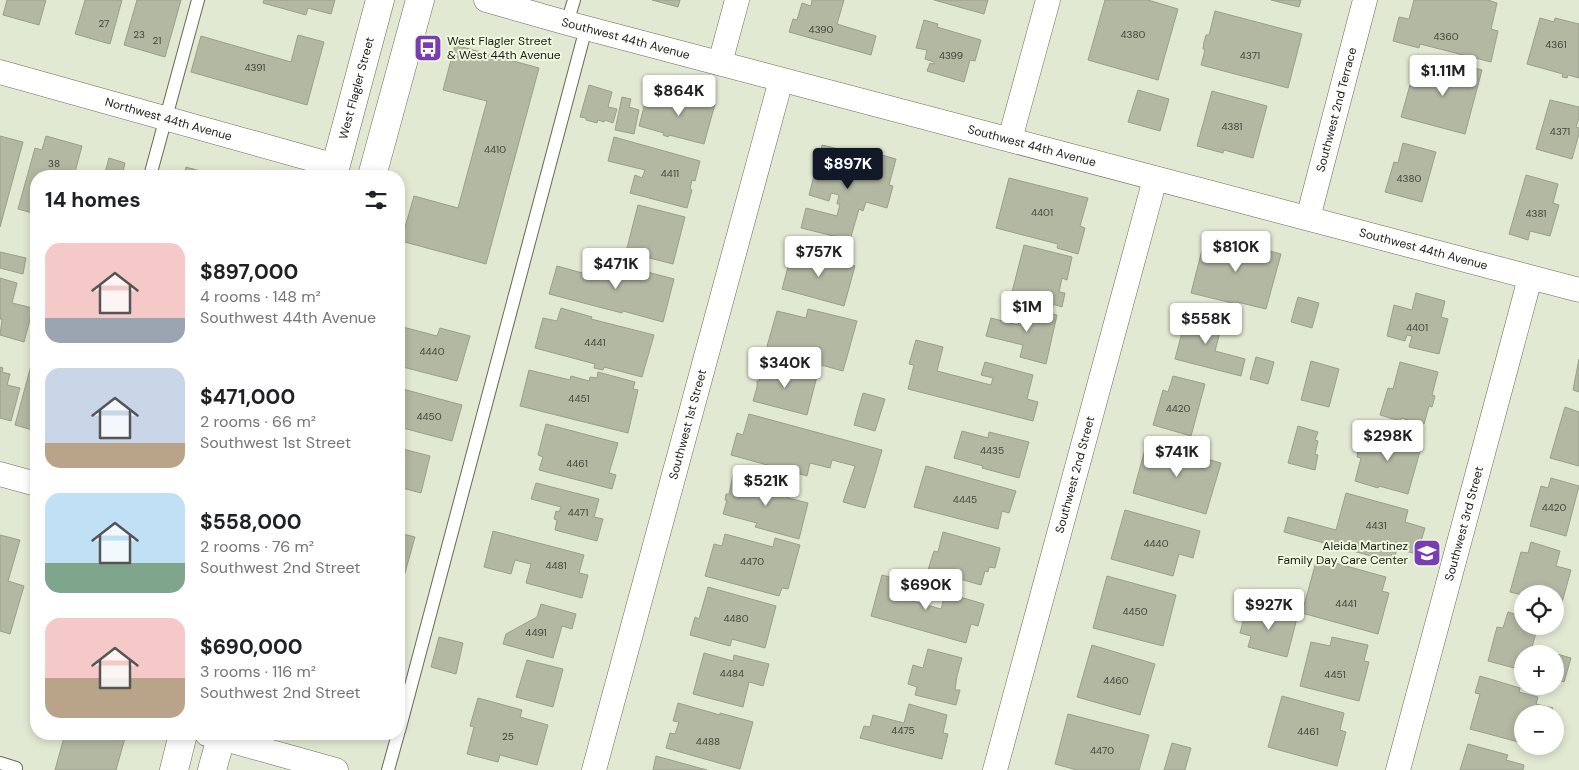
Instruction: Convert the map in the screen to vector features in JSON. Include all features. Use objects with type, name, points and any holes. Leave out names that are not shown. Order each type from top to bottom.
[{"type":"main road","name":"West Flagler Street","points":[[337,170],[380,0]]},
{"type":"main road","points":[[374,170],[420,0]]},
{"type":"main road","points":[[174,770],[182,740]]},
{"type":"main road","points":[[212,770],[215,740]]},
{"type":"street","name":"Southwest 44th Avenue","points":[[486,0],[577,26],[1579,290]]},
{"type":"street","points":[[720,63],[737,0]]},
{"type":"street","points":[[1010,139],[1048,0]]},
{"type":"street","name":"Southwest 2nd Terrace","points":[[1308,218],[1365,0]]},
{"type":"street","name":"Northwest 44th Avenue","points":[[0,72],[166,118],[327,170]]},
{"type":"street","name":"Southwest 1st Street","points":[[594,770],[781,80]]},
{"type":"street","name":"Southwest 2nd Street","points":[[995,770],[1156,179]]},
{"type":"street","name":"Southwest 3rd Street","points":[[1398,770],[1530,278]]},
{"type":"street","points":[[0,474],[30,482]]},
{"type":"street","points":[[233,740],[336,770]]},
{"type":"lane","points":[[152,170],[198,0]]},
{"type":"lane","points":[[405,705],[577,26],[574,0]]},
{"type":"lane","points":[[388,770],[396,740]]},
{"type":"lane","points":[[0,764],[16,768],[15,770]]},
{"type":"building","points":[[7,0],[46,0],[39,25],[3,15]]},
{"type":"building","points":[[85,0],[122,0],[110,44],[75,34]]},
{"type":"building","points":[[137,0],[181,0],[165,57],[124,45]]},
{"type":"building","points":[[264,0],[335,0],[331,14],[308,8],[306,15],[263,3]]},
{"type":"building","points":[[652,0],[680,0],[678,7]]},
{"type":"building","points":[[812,0],[844,0],[837,24],[876,36],[871,55],[789,32],[793,19],[797,20],[802,3],[811,6]]},
{"type":"building","points":[[934,0],[988,0],[984,14]]},
{"type":"building","points":[[1105,0],[1148,0],[1178,9],[1158,80],[1088,60]]},
{"type":"building","points":[[1271,0],[1301,0],[1299,7]]},
{"type":"building","points":[[1414,0],[1488,0],[1497,3],[1491,29],[1498,31],[1491,62],[1420,44],[1419,48],[1393,41],[1399,17],[1409,19]]},
{"type":"building","points":[[1215,11],[1302,34],[1288,88],[1201,65],[1205,50],[1203,49],[1204,42],[1206,35],[1209,35]]},
{"type":"building","points":[[1540,18],[1554,22],[1555,18],[1579,24],[1579,78],[1568,75],[1567,78],[1562,77],[1563,74],[1527,64]]},
{"type":"building","points":[[924,20],[938,24],[937,27],[981,40],[975,61],[970,60],[964,82],[927,71],[930,63],[934,64],[934,62],[925,59],[927,50],[916,48]]},
{"type":"building","points":[[298,35],[324,42],[307,105],[191,72],[201,36],[291,62]]},
{"type":"building","points":[[455,45],[539,68],[486,264],[405,242],[405,227],[414,196],[458,208],[487,101],[443,90]]},
{"type":"building","points":[[1453,62],[1482,70],[1465,134],[1401,117],[1410,85],[1415,87],[1421,65],[1450,73]]},
{"type":"building","points":[[589,85],[612,92],[608,107],[617,109],[613,123],[598,120],[597,123],[580,117]]},
{"type":"building","points":[[1138,90],[1169,99],[1160,131],[1128,122]]},
{"type":"building","points":[[664,91],[715,104],[704,144],[669,135],[668,137],[663,135],[664,133],[639,126],[645,103],[660,106]]},
{"type":"building","points":[[1212,91],[1267,106],[1253,158],[1224,150],[1223,153],[1197,146]]},
{"type":"building","points":[[622,97],[631,99],[629,107],[639,110],[634,134],[615,130]]},
{"type":"building","points":[[1550,100],[1579,107],[1579,118],[1576,127],[1579,128],[1579,134],[1572,159],[1536,149]]},
{"type":"building","points":[[0,136],[23,142],[0,227]]},
{"type":"building","points":[[46,136],[82,146],[76,170],[30,170],[30,212],[18,209],[35,148],[42,150]]},
{"type":"building","points":[[614,137],[700,161],[695,181],[692,180],[690,189],[692,190],[687,208],[630,193],[635,175],[642,178],[645,170],[608,161]]},
{"type":"building","points":[[1403,143],[1436,152],[1422,202],[1385,192],[1394,162],[1398,163]]},
{"type":"building","points":[[822,145],[843,150],[842,156],[853,159],[852,162],[861,164],[869,159],[871,152],[896,159],[889,185],[893,186],[887,208],[866,202],[863,211],[859,209],[850,240],[801,228],[806,208],[837,216],[840,204],[837,204],[839,195],[831,193],[829,201],[809,195]]},
{"type":"building","points":[[109,158],[125,163],[123,170],[106,170]]},
{"type":"building","points":[[186,167],[197,170],[185,170]]},
{"type":"building","points":[[1526,175],[1558,184],[1553,203],[1559,205],[1550,236],[1530,231],[1528,240],[1509,234]]},
{"type":"building","points":[[1009,178],[1088,198],[1080,226],[1085,228],[1078,254],[1057,248],[1058,244],[996,228]]},
{"type":"building","points":[[638,205],[685,217],[673,264],[626,252]]},
{"type":"building","points":[[1213,236],[1281,254],[1266,309],[1191,293],[1202,250],[1209,252]]},
{"type":"building","points":[[1024,245],[1072,257],[1067,280],[1062,278],[1059,292],[1065,293],[1062,307],[1053,304],[1053,307],[1011,296]]},
{"type":"building","points":[[793,249],[855,266],[844,306],[782,289]]},
{"type":"building","points":[[0,252],[26,258],[23,274],[0,268]]},
{"type":"building","points":[[602,260],[674,279],[663,322],[549,294],[557,266],[597,277]]},
{"type":"building","points":[[0,278],[17,283],[12,303],[30,307],[30,319],[24,342],[0,335],[2,319],[0,319]]},
{"type":"building","points":[[1416,293],[1445,301],[1441,317],[1448,319],[1439,354],[1409,347],[1412,336],[1407,335],[1405,341],[1387,336],[1394,305],[1412,310]]},
{"type":"building","points":[[1298,297],[1319,303],[1312,328],[1291,322]]},
{"type":"building","points":[[1023,306],[1057,315],[1046,364],[1020,357],[1023,345],[986,336],[991,318],[1018,325]]},
{"type":"building","points":[[561,308],[592,317],[591,319],[654,335],[642,377],[604,367],[603,370],[594,368],[595,364],[535,348],[543,318],[557,321]]},
{"type":"building","points":[[808,309],[857,321],[843,371],[766,350],[777,311],[806,318]]},
{"type":"building","points":[[1194,310],[1224,317],[1215,351],[1245,359],[1241,376],[1175,359],[1184,325],[1189,326]]},
{"type":"building","points":[[405,328],[437,336],[440,328],[470,336],[457,381],[405,368]]},
{"type":"building","points":[[916,340],[943,347],[937,371],[991,385],[993,378],[981,375],[985,362],[1033,375],[1027,399],[1038,402],[1033,421],[908,389],[914,365],[909,364]]},
{"type":"building","points":[[1256,357],[1274,362],[1268,384],[1250,379]]},
{"type":"building","points":[[1579,359],[1579,392],[1573,390]]},
{"type":"building","points":[[1311,361],[1339,369],[1329,407],[1301,400]]},
{"type":"building","points":[[764,362],[817,376],[807,415],[753,401],[757,381],[759,381]]},
{"type":"building","points":[[1400,362],[1438,372],[1432,395],[1435,396],[1432,407],[1429,406],[1424,424],[1401,418],[1400,421],[1380,415],[1388,388],[1393,389]]},
{"type":"building","points":[[0,367],[3,368],[2,372],[10,374],[7,385],[20,388],[11,421],[0,418]]},
{"type":"building","points":[[30,369],[30,429],[15,425]]},
{"type":"building","points":[[529,370],[570,380],[571,376],[589,381],[590,377],[597,378],[598,372],[635,382],[633,389],[638,390],[628,433],[520,406]]},
{"type":"building","points":[[1173,376],[1205,384],[1191,436],[1153,425],[1163,390],[1168,392]]},
{"type":"building","points":[[405,390],[462,405],[452,441],[405,429]]},
{"type":"building","points":[[863,393],[885,399],[875,431],[854,425]]},
{"type":"building","points":[[1565,407],[1579,412],[1579,466],[1550,458]]},
{"type":"building","points":[[749,414],[882,450],[865,508],[843,502],[855,466],[832,460],[830,468],[810,463],[807,476],[731,455],[737,433],[743,435]]},
{"type":"building","points":[[546,424],[618,443],[609,473],[616,475],[612,489],[539,470],[543,457],[538,455]]},
{"type":"building","points":[[1298,426],[1318,432],[1315,440],[1318,441],[1315,454],[1318,455],[1315,470],[1288,463]]},
{"type":"building","points":[[1370,429],[1422,444],[1408,494],[1355,481],[1361,458],[1357,457],[1358,451],[1360,445],[1365,446]]},
{"type":"building","points":[[962,431],[988,438],[989,432],[1029,442],[1019,478],[954,458]]},
{"type":"building","points":[[1147,442],[1221,463],[1206,514],[1133,493]]},
{"type":"building","points":[[405,450],[430,456],[421,493],[405,489]]},
{"type":"building","points":[[926,466],[1016,491],[1009,513],[1002,511],[998,529],[914,507]]},
{"type":"building","points":[[733,475],[790,491],[788,498],[808,503],[799,539],[755,527],[757,523],[723,514],[727,500],[725,500],[726,494],[729,494]]},
{"type":"building","points":[[1551,478],[1579,486],[1566,536],[1530,526],[1541,486],[1548,488]]},
{"type":"building","points":[[536,483],[599,499],[594,517],[603,519],[597,541],[555,530],[557,520],[554,519],[556,511],[559,512],[561,507],[531,499]]},
{"type":"building","points":[[1346,493],[1408,510],[1405,522],[1425,528],[1417,554],[1397,549],[1393,562],[1284,532],[1288,517],[1336,530]]},
{"type":"building","points":[[1125,510],[1200,531],[1193,558],[1179,554],[1173,576],[1111,559]]},
{"type":"building","points":[[493,531],[584,555],[579,573],[588,575],[582,598],[526,583],[531,564],[515,560],[511,574],[484,567]]},
{"type":"building","points":[[943,532],[1000,548],[995,568],[989,567],[988,572],[985,571],[981,585],[928,570],[934,551],[938,552]]},
{"type":"building","points":[[405,534],[415,537],[405,573]]},
{"type":"building","points":[[725,534],[773,547],[775,538],[800,545],[788,589],[782,588],[779,596],[705,576],[714,544],[722,546]]},
{"type":"building","points":[[0,535],[20,540],[8,581],[24,586],[10,634],[0,631]]},
{"type":"building","points":[[1531,542],[1560,551],[1556,566],[1571,570],[1564,595],[1564,585],[1514,585],[1514,593],[1510,592],[1521,552],[1528,553]]},
{"type":"building","points":[[1317,558],[1386,577],[1382,591],[1389,593],[1378,634],[1302,613]]},
{"type":"building","points":[[882,575],[909,582],[905,599],[941,609],[946,593],[984,604],[978,626],[971,624],[966,643],[871,616]]},
{"type":"building","points":[[1107,576],[1176,595],[1163,646],[1093,628]]},
{"type":"building","points":[[708,587],[776,606],[765,648],[732,639],[730,646],[690,635],[695,617],[699,619]]},
{"type":"building","points":[[541,604],[576,614],[572,629],[562,626],[553,658],[503,644],[506,634],[537,617]]},
{"type":"building","points":[[1247,606],[1297,618],[1287,657],[1248,647],[1251,636],[1240,633]]},
{"type":"building","points":[[1508,612],[1514,614],[1514,635],[1535,635],[1533,645],[1514,645],[1514,668],[1488,661],[1497,627],[1503,628]]},
{"type":"building","points":[[439,637],[463,643],[456,674],[431,667]]},
{"type":"building","points":[[1332,637],[1368,645],[1364,661],[1369,662],[1359,701],[1300,686],[1311,642],[1330,646]]},
{"type":"building","points":[[1092,645],[1155,664],[1140,715],[1077,697]]},
{"type":"building","points":[[928,649],[962,658],[955,690],[960,690],[956,705],[915,695],[917,687],[908,684],[913,665],[923,668]]},
{"type":"building","points":[[704,653],[733,661],[734,655],[769,664],[763,686],[749,682],[743,707],[693,694]]},
{"type":"building","points":[[1564,656],[1571,658],[1564,682]]},
{"type":"building","points":[[527,660],[563,669],[553,707],[516,697]]},
{"type":"building","points":[[1480,676],[1514,686],[1514,695],[1538,697],[1536,704],[1540,705],[1514,705],[1514,741],[1470,729],[1480,694],[1475,693]]},
{"type":"building","points":[[1282,696],[1344,713],[1340,730],[1346,732],[1337,766],[1268,747]]},
{"type":"building","points":[[478,698],[522,710],[520,717],[548,725],[537,765],[500,755],[498,762],[467,754],[474,727],[470,726]]},
{"type":"building","points":[[678,703],[753,722],[740,769],[666,748],[670,733],[675,734],[679,722],[673,721]]},
{"type":"building","points":[[909,704],[947,715],[943,733],[948,734],[942,759],[860,738],[864,726],[870,727],[873,715],[904,723]]},
{"type":"building","points":[[1068,714],[1149,735],[1139,770],[1077,770],[1055,764]]},
{"type":"building","points":[[63,740],[124,740],[116,770],[55,770]]},
{"type":"building","points":[[1172,743],[1191,748],[1185,770],[1164,770]]},
{"type":"building","points":[[1468,744],[1508,755],[1506,760],[1524,765],[1523,770],[1460,770]]},
{"type":"building","points":[[656,756],[707,770],[653,770]]},
{"type":"place","name":"West Flagler Street & West 44th Avenue","points":[[428,48]]},
{"type":"place","name":"Aleida Martinez Family Day Care Center","points":[[1427,553]]}]
